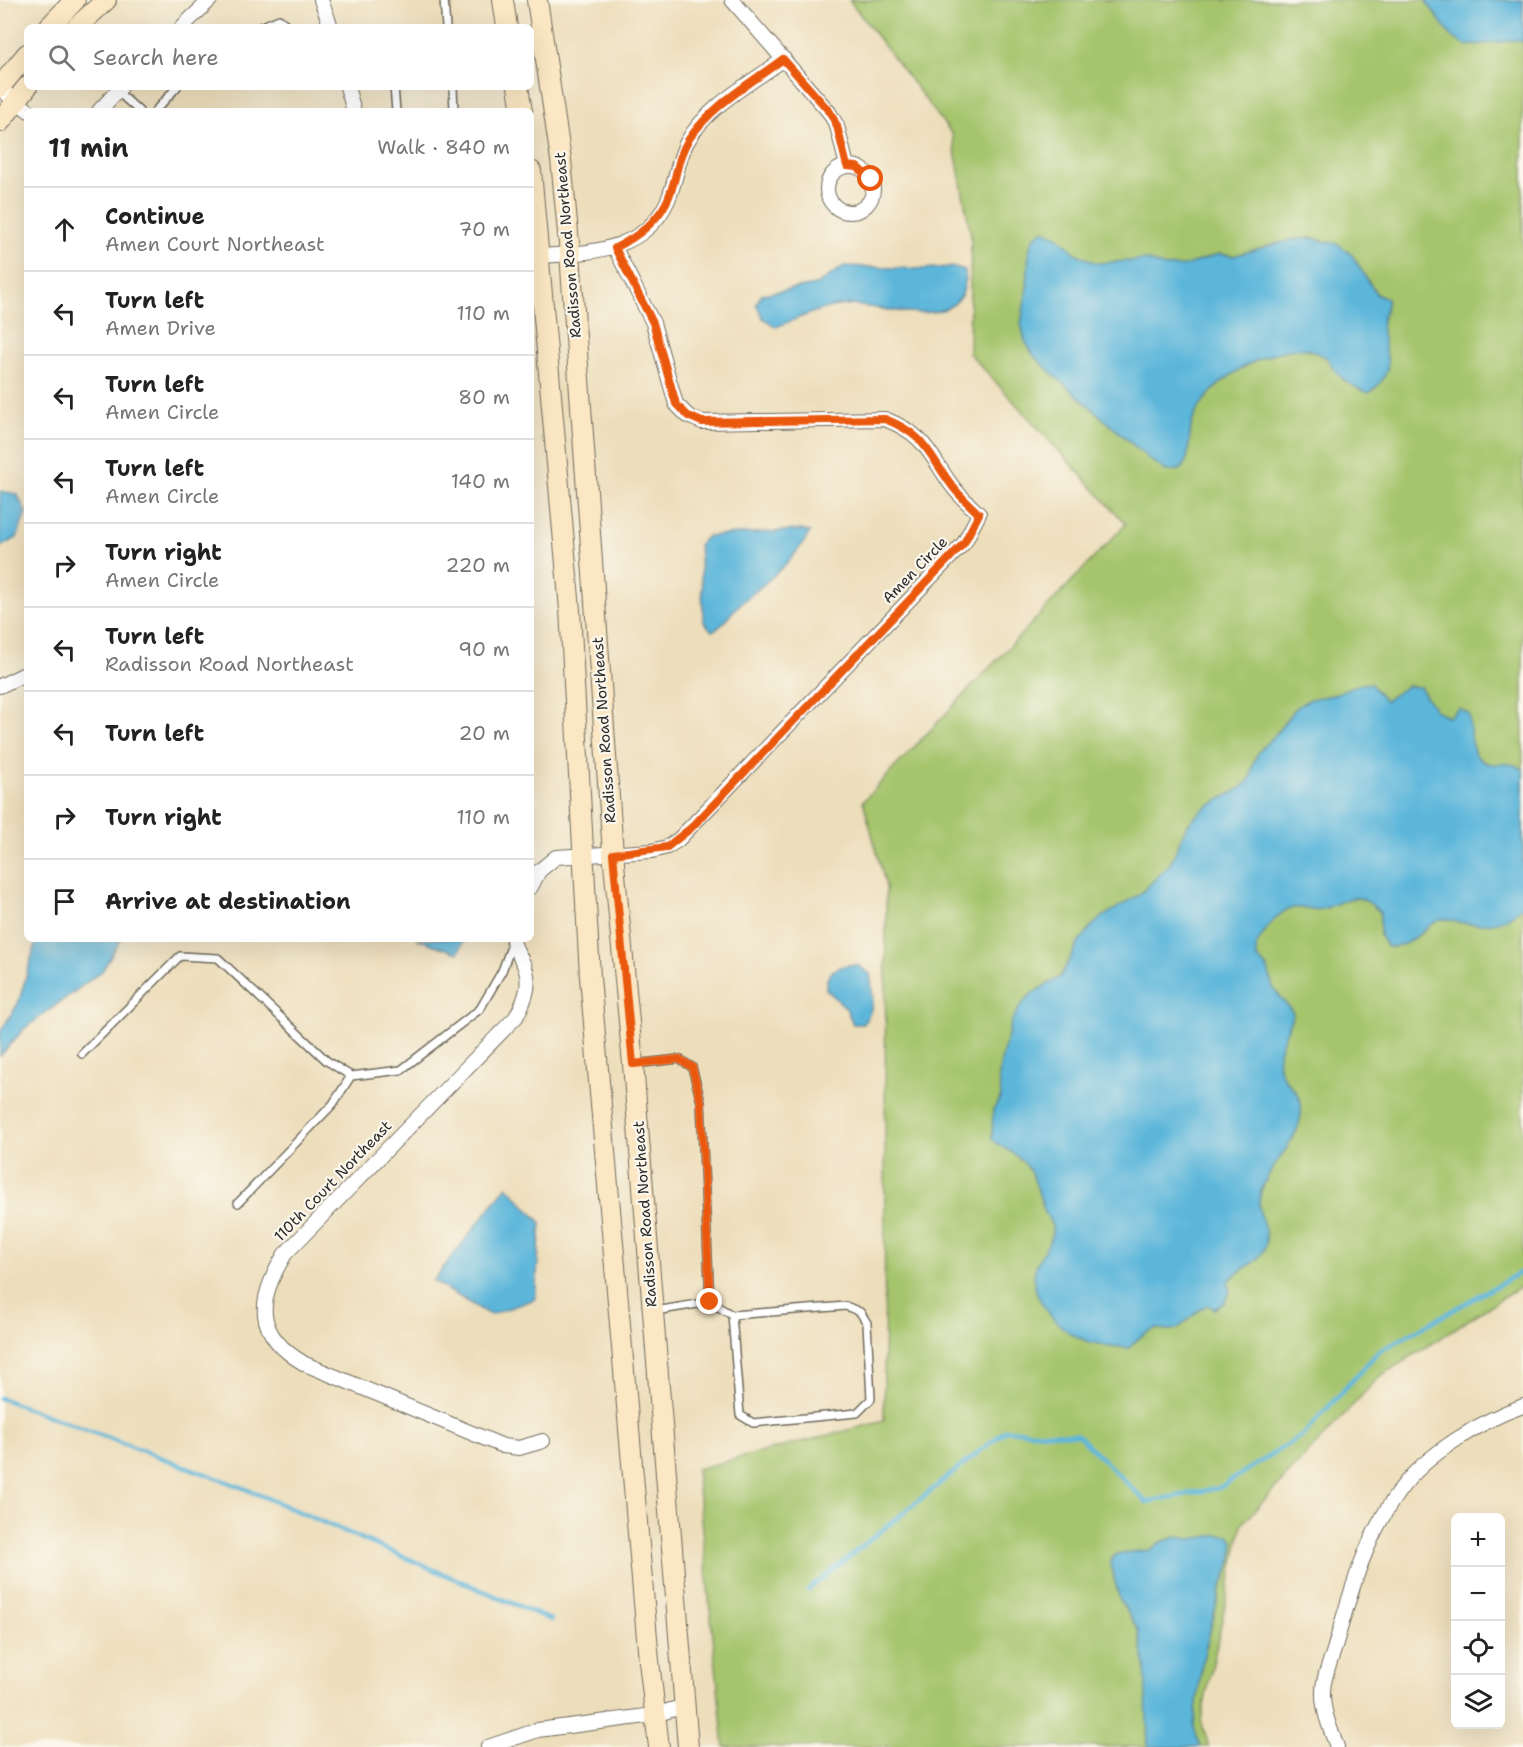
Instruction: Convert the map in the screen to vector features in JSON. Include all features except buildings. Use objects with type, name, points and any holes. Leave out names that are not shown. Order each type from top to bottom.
[{"type":"main road","points":[[52,24],[75,0]]},
{"type":"main road","points":[[80,24],[106,0]]},
{"type":"main road","points":[[503,0],[507,24]]},
{"type":"main road","name":"Radisson Road Northeast","points":[[537,0],[561,160],[570,254],[613,854],[633,1064],[687,1747]]},
{"type":"main road","points":[[0,122],[14,95],[24,63]]},
{"type":"main road","points":[[518,90],[522,108]]},
{"type":"main road","name":"Radisson Road Northeast","points":[[534,235],[570,610],[590,977],[654,1715],[659,1747]]},
{"type":"street","points":[[185,24],[210,0]]},
{"type":"street","points":[[732,0],[830,112],[837,126],[847,166]]},
{"type":"street","points":[[325,1],[330,24]]},
{"type":"street","points":[[535,256],[615,248],[643,231],[667,202],[687,141],[701,123],[717,108],[783,59]]},
{"type":"street","points":[[102,108],[118,90]]},
{"type":"street","points":[[348,90],[353,108]]},
{"type":"street","name":"Amen Circle","points":[[613,854],[667,847],[691,828],[964,543],[979,514],[951,486],[924,443],[906,428],[885,419],[702,422],[688,416],[676,404],[653,323],[615,248]]},
{"type":"street","points":[[0,686],[24,674]]},
{"type":"street","points":[[534,882],[547,862],[565,854],[613,854]]},
{"type":"street","name":"110th Court Northeast","points":[[514,942],[526,968],[528,987],[524,1002],[516,1017],[285,1254],[270,1279],[263,1302],[274,1338],[286,1353],[305,1364],[503,1446],[519,1448],[543,1441]]},
{"type":"street","points":[[1337,1747],[1325,1713],[1322,1692],[1353,1584],[1374,1532],[1400,1489],[1431,1457],[1502,1413],[1523,1406]]},
{"type":"street","points":[[488,1747],[538,1730],[654,1715],[685,1707]]},
{"type":"lane","points":[[444,0],[446,24]]},
{"type":"lane","points":[[268,24],[279,20],[285,24]]},
{"type":"lane","points":[[120,90],[136,108]]},
{"type":"lane","points":[[158,108],[174,90]]},
{"type":"lane","points":[[394,90],[396,108]]},
{"type":"lane","points":[[453,90],[454,108]]},
{"type":"lane","points":[[82,1054],[180,956],[218,958],[327,1061],[351,1076],[401,1070],[480,1009],[502,972],[512,942]]},
{"type":"lane","points":[[633,1064],[679,1059],[692,1067],[701,1102],[710,1302]]},
{"type":"lane","points":[[238,1203],[333,1104],[351,1076]]},
{"type":"lane","points":[[652,1311],[710,1302],[732,1315],[846,1306],[860,1312],[867,1323],[871,1399],[856,1413],[753,1423],[740,1415],[732,1315]]},
{"type":"green space","points":[[849,0],[1523,0],[1523,1285],[1379,1377],[1242,1524],[1201,1720],[1209,1747],[724,1747],[696,1469],[884,1421],[886,886],[863,801],[1126,524],[969,353],[971,236],[952,134]]},
{"type":"water","points":[[1425,0],[1523,0],[1523,42],[1516,40],[1466,46],[1451,36]]},
{"type":"water","points":[[1044,230],[1057,236],[1077,254],[1096,263],[1146,260],[1165,267],[1184,266],[1219,254],[1233,256],[1290,240],[1311,238],[1338,244],[1352,255],[1377,295],[1387,298],[1381,330],[1388,365],[1386,374],[1369,393],[1344,380],[1327,358],[1306,349],[1273,354],[1256,361],[1238,370],[1223,382],[1198,408],[1192,423],[1187,459],[1180,470],[1166,471],[1148,458],[1055,376],[1034,356],[1025,341],[1021,324],[1027,288],[1029,250],[1034,237]]},
{"type":"water","points":[[844,266],[924,269],[950,267],[965,270],[963,291],[954,304],[940,311],[902,312],[848,305],[811,313],[776,327],[763,318],[756,304],[762,294],[816,285]]},
{"type":"water","points":[[0,491],[17,494],[24,508],[24,518],[17,538],[0,547]]},
{"type":"water","points":[[800,530],[810,532],[796,553],[712,631],[704,622],[699,544],[708,536]]},
{"type":"water","points":[[1370,683],[1385,701],[1407,686],[1420,687],[1435,710],[1449,717],[1459,708],[1469,714],[1472,746],[1479,759],[1486,763],[1512,764],[1523,769],[1523,906],[1509,917],[1496,922],[1481,924],[1445,919],[1438,921],[1413,939],[1397,946],[1387,947],[1380,936],[1380,912],[1371,904],[1358,898],[1322,909],[1294,908],[1276,917],[1256,946],[1257,957],[1268,969],[1273,988],[1293,1013],[1281,1045],[1278,1062],[1284,1078],[1300,1100],[1301,1118],[1290,1143],[1274,1166],[1261,1191],[1259,1204],[1266,1234],[1265,1247],[1259,1257],[1228,1282],[1230,1292],[1224,1303],[1214,1309],[1208,1305],[1203,1307],[1175,1329],[1152,1330],[1129,1348],[1097,1344],[1079,1338],[1054,1319],[1046,1310],[1036,1290],[1035,1269],[1049,1243],[1052,1227],[1035,1181],[1028,1168],[1018,1157],[992,1139],[993,1110],[1001,1097],[999,1076],[1012,1020],[1031,994],[1060,977],[1079,942],[1092,926],[1105,915],[1139,895],[1170,864],[1187,825],[1203,809],[1241,788],[1251,778],[1257,754],[1297,708],[1312,699]]},
{"type":"water","points":[[36,942],[119,942],[102,971],[24,1029],[0,1056],[0,1032],[18,1004]]},
{"type":"water","points":[[426,942],[463,942],[458,953]]},
{"type":"water","points":[[848,965],[858,965],[870,974],[872,1006],[863,1024],[853,1024],[846,1008],[826,989],[827,979],[831,972]]},
{"type":"water","points":[[507,1186],[541,1223],[535,1299],[490,1315],[433,1281]]},
{"type":"water","points":[[1229,1535],[1234,1541],[1232,1561],[1220,1591],[1202,1663],[1194,1726],[1200,1747],[1148,1747],[1145,1664],[1138,1630],[1120,1600],[1110,1563],[1114,1556],[1120,1553],[1150,1550],[1161,1542],[1177,1537],[1191,1539]]},
{"type":"waterway","points":[[808,1590],[1006,1430],[1078,1435],[1146,1502],[1219,1488],[1304,1434],[1378,1352],[1523,1271]]},
{"type":"waterway","points":[[0,1398],[241,1487],[551,1620]]},
{"type":"route","points":[[710,1302],[701,1102],[692,1067],[679,1059],[633,1064],[613,854],[652,851],[667,847],[691,828],[964,543],[979,514],[951,486],[924,443],[906,428],[885,419],[702,422],[688,416],[676,404],[653,323],[615,248],[632,240],[643,231],[667,202],[687,141],[701,123],[717,108],[783,59],[830,112],[842,141],[847,166],[857,167],[866,172],[871,179]]}]
